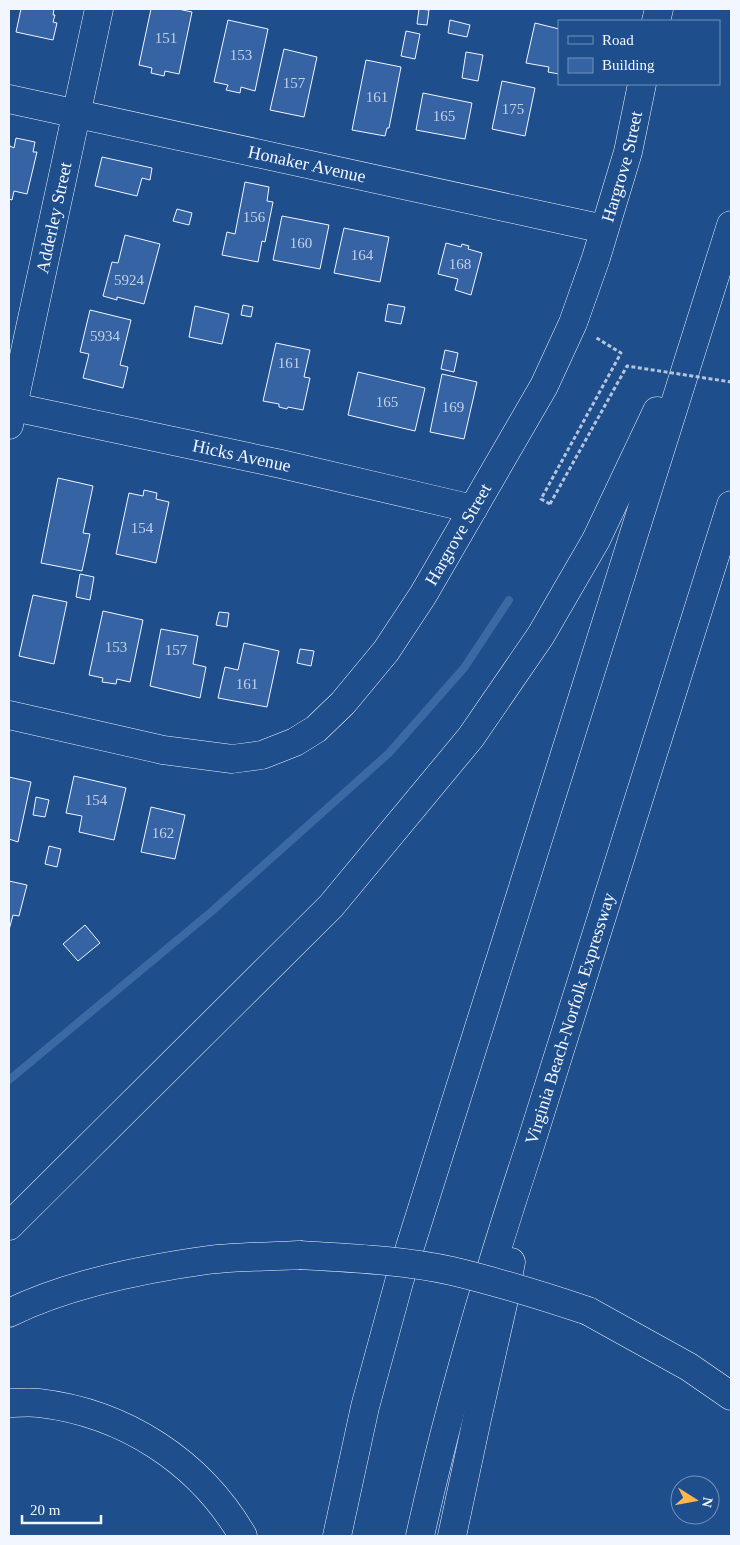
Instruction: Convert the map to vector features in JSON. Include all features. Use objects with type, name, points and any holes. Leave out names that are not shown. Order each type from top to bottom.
[{"type":"main road","name":"Adderley Street","points":[[10,413],[78,113],[99,9]]},
{"type":"main road","name":"Hargrove Street","points":[[9,715],[164,750],[232,759],[262,755],[295,742],[316,729],[343,703],[386,650],[423,595],[544,386],[574,323],[596,258],[628,152],[642,85]]},
{"type":"main road","name":"Honaker Avenue","points":[[9,98],[604,229]]},
{"type":"main road","points":[[337,1536],[366,1407],[399,1282],[731,225]]},
{"type":"main road","points":[[9,1226],[331,906],[472,737],[541,635],[596,540],[712,289]]},
{"type":"main road","name":"Hicks Avenue","points":[[10,413],[281,464],[473,509]]},
{"type":"main road","name":"Virginia Beach-Norfolk Expressway","points":[[420,1536],[434,1471],[498,1245],[530,1149],[731,505]]},
{"type":"main road","points":[[452,1536],[476,1419],[503,1304],[530,1149]]},
{"type":"main road","points":[[9,1313],[79,1286],[131,1273],[210,1260],[300,1255],[383,1260],[451,1271],[527,1290],[588,1311],[689,1367],[731,1396]]},
{"type":"main road","points":[[9,1403],[38,1402],[77,1410],[113,1421],[146,1437],[177,1459],[203,1482],[231,1516],[242,1536]]},
{"type":"path","points":[[574,323],[622,353],[541,499],[550,504],[627,366],[731,382]]},
{"type":"building","points":[[21,9],[54,9],[53,22],[57,23],[53,40],[16,32]]},
{"type":"building","points":[[151,9],[178,9],[192,12],[179,74],[165,71],[164,76],[151,73],[152,68],[139,65]]},
{"type":"building","points":[[419,9],[429,10],[427,25],[417,24]]},
{"type":"building","points":[[228,20],[268,29],[255,91],[241,87],[240,93],[226,90],[228,85],[214,82]]},
{"type":"building","points":[[450,20],[470,25],[467,37],[448,33]]},
{"type":"building","points":[[535,23],[558,29],[558,74],[548,72],[549,67],[526,63]]},
{"type":"building","points":[[406,31],[420,34],[415,59],[401,56]]},
{"type":"building","points":[[284,49],[317,57],[304,117],[270,110]]},
{"type":"building","points":[[466,52],[483,55],[478,81],[462,78]]},
{"type":"building","points":[[366,60],[401,67],[389,128],[387,128],[385,136],[352,130]]},
{"type":"building","points":[[502,81],[535,88],[525,136],[492,129]]},
{"type":"building","points":[[423,93],[472,103],[465,139],[416,130]]},
{"type":"building","points":[[16,138],[35,142],[33,152],[37,152],[27,194],[14,191],[12,200],[9,199],[9,152],[10,146],[14,148]]},
{"type":"building","points":[[102,157],[152,168],[150,180],[142,178],[137,196],[95,186]]},
{"type":"building","points":[[245,182],[269,187],[267,201],[273,202],[265,242],[262,241],[258,262],[222,255],[227,232],[235,234]]},
{"type":"building","points":[[177,209],[192,213],[189,225],[173,221]]},
{"type":"building","points":[[282,216],[329,225],[320,269],[273,260]]},
{"type":"building","points":[[344,228],[389,237],[380,282],[334,273]]},
{"type":"building","points":[[125,235],[160,244],[144,304],[117,297],[117,300],[103,296],[112,262],[118,263]]},
{"type":"building","points":[[446,243],[461,247],[462,244],[469,246],[468,249],[482,253],[471,295],[455,290],[458,279],[438,274]]},
{"type":"building","points":[[388,304],[405,307],[401,324],[385,321]]},
{"type":"building","points":[[243,305],[253,307],[251,317],[241,315]]},
{"type":"building","points":[[195,306],[229,314],[222,344],[189,337]]},
{"type":"building","points":[[90,310],[131,320],[120,365],[128,367],[123,388],[83,378],[89,354],[80,352]]},
{"type":"building","points":[[276,343],[310,350],[304,377],[310,378],[303,410],[288,407],[287,409],[279,407],[279,404],[263,401]]},
{"type":"building","points":[[445,350],[458,353],[454,372],[441,369]]},
{"type":"building","points":[[358,372],[425,388],[415,431],[348,415]]},
{"type":"building","points":[[442,374],[477,382],[464,439],[430,432]]},
{"type":"building","points":[[58,478],[93,486],[83,533],[90,534],[82,571],[41,563]]},
{"type":"building","points":[[144,490],[157,493],[156,499],[169,502],[156,563],[116,554],[129,493],[143,496]]},
{"type":"building","points":[[80,574],[94,577],[90,600],[76,597]]},
{"type":"building","points":[[33,595],[67,602],[54,664],[19,656]]},
{"type":"building","points":[[103,611],[143,620],[130,682],[117,679],[116,684],[102,682],[103,678],[89,675]]},
{"type":"building","points":[[219,612],[229,613],[227,627],[216,625]]},
{"type":"building","points":[[161,629],[198,636],[193,664],[206,667],[200,698],[150,686]]},
{"type":"building","points":[[244,643],[279,651],[267,707],[218,698],[225,667],[238,670]]},
{"type":"building","points":[[300,649],[314,651],[311,666],[297,663]]},
{"type":"building","points":[[74,776],[126,788],[114,840],[79,832],[82,816],[66,813]]},
{"type":"building","points":[[9,777],[31,782],[18,842],[9,839]]},
{"type":"building","points":[[36,797],[49,800],[45,817],[33,815]]},
{"type":"building","points":[[151,807],[185,815],[175,859],[141,852]]},
{"type":"building","points":[[49,846],[61,849],[57,867],[45,864]]},
{"type":"building","points":[[9,881],[27,885],[19,916],[13,915],[9,930]]},
{"type":"building","points":[[85,925],[100,943],[78,961],[63,944]]},
{"type":"waterway","points":[[9,1080],[211,912],[389,753],[464,668],[509,600]]}]
